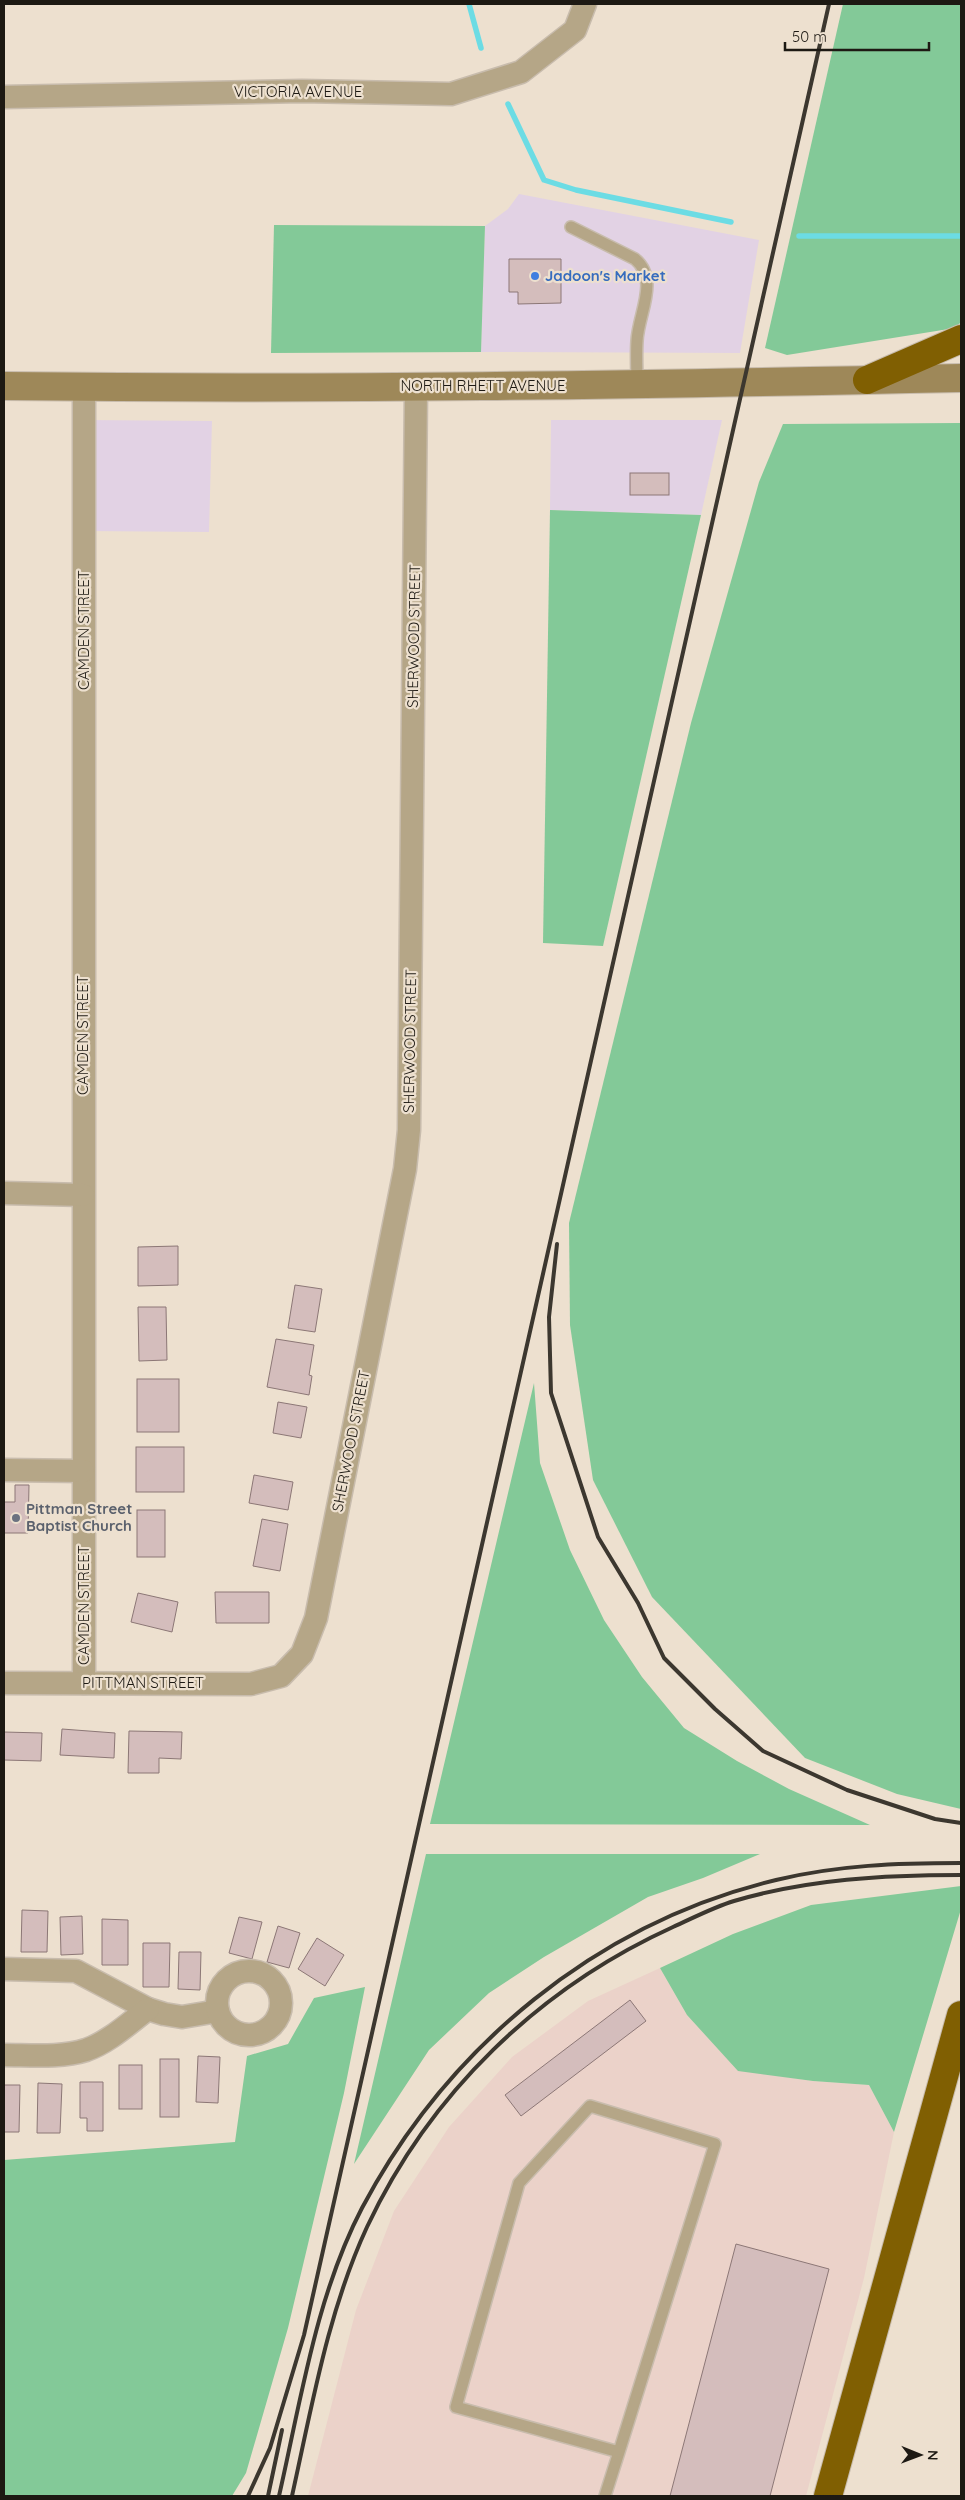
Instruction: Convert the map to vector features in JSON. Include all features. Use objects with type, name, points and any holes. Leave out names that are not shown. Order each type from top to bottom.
[{"type":"highway","points":[[867,380],[961,339]]},
{"type":"highway","points":[[828,2496],[961,2015]]},
{"type":"main road","name":"NORTH RHETT AVENUE","points":[[4,386],[416,387],[637,385],[961,378]]},
{"type":"street","name":"VICTORIA AVENUE","points":[[4,96],[302,91],[451,94],[521,72],[575,30],[585,4]]},
{"type":"street","name":"CAMDEN STREET","points":[[84,387],[84,1683]]},
{"type":"street","name":"SHERWOOD STREET","points":[[281,1676],[302,1654],[316,1618],[405,1169],[409,1130],[416,387]]},
{"type":"street","points":[[4,1193],[83,1195]]},
{"type":"street","points":[[4,1470],[83,1471]]},
{"type":"street","name":"PITTMAN STREET","points":[[4,1683],[251,1684],[281,1676]]},
{"type":"street","points":[[4,1969],[76,1971],[148,2009],[182,2016],[218,2011]]},
{"type":"street","points":[[4,2055],[71,2054],[87,2050],[107,2040],[148,2009]]},
{"type":"lane","points":[[571,227],[634,259],[643,266],[647,281],[637,340],[637,385]]},
{"type":"lane","points":[[604,2496],[619,2452],[715,2144],[590,2106],[519,2183],[456,2407],[619,2452]]},
{"type":"shaded area","points":[[519,194],[759,240],[740,353],[481,352],[485,226],[508,209]]},
{"type":"shaded area","points":[[84,420],[212,421],[209,532],[84,531]]},
{"type":"shaded area","points":[[551,420],[722,420],[701,515],[550,510]]},
{"type":"shaded area","points":[[660,1968],[687,2015],[738,2070],[813,2081],[869,2085],[894,2132],[864,2278],[806,2496],[308,2496],[356,2310],[394,2211],[449,2127],[512,2057],[588,2001]]},
{"type":"green space","points":[[843,4],[961,4],[961,322],[955,328],[787,355],[765,348]]},
{"type":"green space","points":[[274,225],[485,226],[481,352],[271,353]]},
{"type":"green space","points":[[961,423],[961,1809],[897,1794],[805,1758],[652,1597],[593,1480],[570,1325],[569,1223],[691,723],[759,482],[783,424]]},
{"type":"green space","points":[[550,510],[701,515],[603,946],[543,943]]},
{"type":"green space","points":[[534,1383],[540,1463],[570,1550],[604,1620],[642,1677],[684,1728],[737,1761],[789,1789],[870,1825],[430,1824]]},
{"type":"green space","points":[[426,1854],[760,1854],[703,1878],[648,1897],[544,1957],[489,1993],[429,2050],[354,2164]]},
{"type":"green space","points":[[961,1886],[961,1909],[894,2132],[869,2085],[813,2081],[738,2071],[687,2015],[660,1968],[733,1934],[811,1905]]},
{"type":"green space","points":[[365,1987],[344,2093],[288,2328],[246,2473],[232,2496],[4,2496],[4,2160],[235,2142],[247,2056],[288,2044],[314,1998]]},
{"type":"building","name":"Jadoon's Market","points":[[509,259],[561,259],[561,303],[518,304],[518,292],[509,292]]},
{"type":"building","points":[[630,473],[669,473],[669,495],[630,495]]},
{"type":"building","points":[[178,1246],[178,1285],[138,1286],[138,1247]]},
{"type":"building","points":[[295,1285],[322,1289],[315,1332],[288,1328]]},
{"type":"building","points":[[138,1307],[166,1307],[167,1360],[139,1361]]},
{"type":"building","points":[[276,1339],[314,1345],[309,1375],[312,1376],[309,1395],[267,1387]]},
{"type":"building","points":[[137,1379],[179,1379],[179,1432],[137,1432]]},
{"type":"building","points":[[278,1402],[307,1407],[301,1438],[273,1433]]},
{"type":"building","points":[[136,1447],[184,1447],[184,1492],[136,1492]]},
{"type":"building","points":[[254,1475],[293,1482],[288,1510],[249,1503]]},
{"type":"building","name":"Pittman Street Baptist Church","points":[[15,1485],[29,1485],[28,1533],[4,1533],[4,1502],[15,1502]]},
{"type":"building","points":[[137,1510],[165,1510],[165,1557],[137,1557]]},
{"type":"building","points":[[262,1519],[288,1524],[280,1571],[253,1566]]},
{"type":"building","points":[[215,1592],[269,1592],[269,1623],[216,1623]]},
{"type":"building","points":[[138,1593],[178,1602],[172,1632],[131,1622]]},
{"type":"building","points":[[62,1729],[115,1733],[114,1758],[60,1755]]},
{"type":"building","points":[[129,1731],[182,1732],[181,1759],[159,1758],[159,1773],[128,1773]]},
{"type":"building","points":[[4,1732],[42,1733],[41,1761],[4,1760]]},
{"type":"building","points":[[22,1910],[48,1911],[47,1952],[21,1952]]},
{"type":"building","points":[[82,1916],[83,1954],[61,1955],[60,1917]]},
{"type":"building","points":[[239,1917],[262,1922],[252,1959],[229,1953]]},
{"type":"building","points":[[102,1919],[128,1920],[128,1965],[102,1965]]},
{"type":"building","points":[[278,1926],[300,1933],[289,1968],[267,1962]]},
{"type":"building","points":[[317,1938],[344,1955],[325,1986],[298,1969]]},
{"type":"building","points":[[143,1943],[170,1943],[169,1987],[143,1987]]},
{"type":"building","points":[[179,1952],[201,1952],[200,1990],[178,1989]]},
{"type":"building","points":[[630,2000],[646,2021],[521,2116],[505,2095]]},
{"type":"building","points":[[198,2056],[220,2057],[218,2103],[196,2102]]},
{"type":"building","points":[[160,2059],[179,2059],[179,2117],[160,2117]]},
{"type":"building","points":[[119,2065],[142,2065],[142,2109],[119,2109]]},
{"type":"building","points":[[80,2082],[103,2082],[103,2131],[87,2131],[87,2118],[80,2118]]},
{"type":"building","points":[[38,2083],[62,2084],[60,2133],[37,2133]]},
{"type":"building","points":[[4,2085],[20,2085],[19,2132],[4,2132]]},
{"type":"building","points":[[736,2244],[829,2269],[770,2496],[670,2496]]},
{"type":"waterway","points":[[469,4],[481,48]]},
{"type":"waterway","points":[[508,104],[544,180],[576,190],[731,222]]},
{"type":"waterway","points":[[799,236],[961,236]]},
{"type":"railway","points":[[248,2496],[270,2448],[304,2335],[829,4]]},
{"type":"railway","points":[[557,1244],[549,1317],[551,1393],[598,1537],[638,1603],[664,1658],[715,1709],[763,1751],[847,1790],[935,1819],[961,1823]]},
{"type":"railway","points":[[279,2496],[321,2312],[346,2242],[362,2208],[397,2149],[438,2094],[484,2044],[534,1999],[589,1960],[648,1927],[710,1900],[776,1880],[822,1871],[891,1864],[961,1863]]},
{"type":"railway","points":[[292,2496],[331,2325],[353,2259],[367,2227],[393,2178],[423,2132],[456,2089],[493,2050],[534,2013],[578,1981],[624,1952],[726,1903],[818,1883],[875,1877],[961,1875]]},
{"type":"railway","points":[[268,2496],[282,2430]]},
{"type":"place","name":"Jadoon's Market","points":[[535,276]]},
{"type":"place","name":"Pittman Street Baptist Church","points":[[16,1518]]}]
